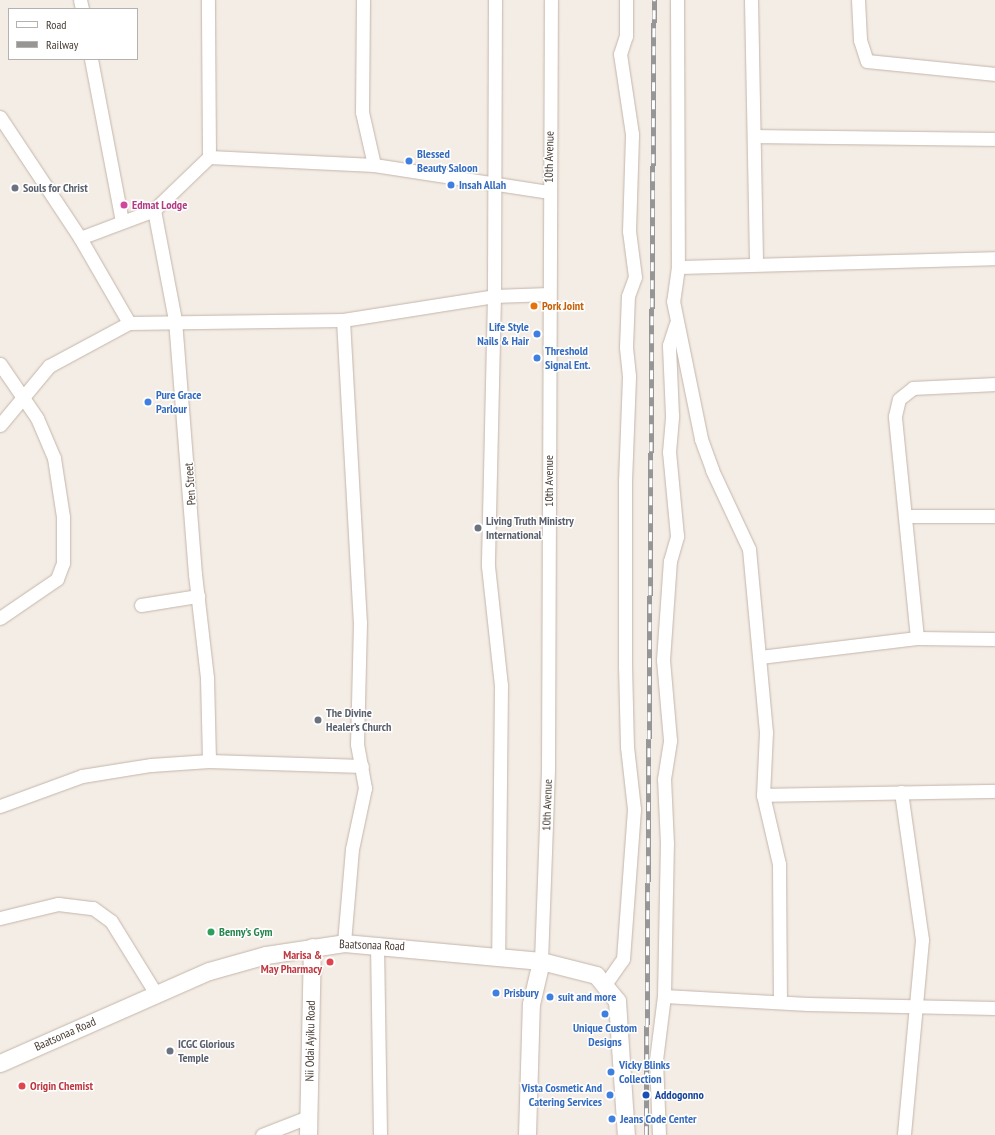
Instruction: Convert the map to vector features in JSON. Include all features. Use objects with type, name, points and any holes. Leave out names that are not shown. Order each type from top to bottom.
[{"type":"street","points":[[80,238],[154,210],[209,157],[208,0]]},
{"type":"street","points":[[363,0],[362,112],[374,165]]},
{"type":"street","points":[[495,0],[493,186],[494,296],[488,566],[501,685],[498,957]]},
{"type":"street","name":"10th Avenue","points":[[541,961],[548,761],[548,192],[551,0]]},
{"type":"street","points":[[626,0],[626,36],[620,54],[632,134],[629,231],[635,277],[628,296],[626,347],[629,376],[625,481],[626,666],[627,747],[634,809],[622,960],[606,983],[618,1008],[626,1135]]},
{"type":"street","points":[[677,0],[678,267],[673,301],[676,324],[703,445],[749,549],[766,732],[763,795],[779,864],[780,1002]]},
{"type":"street","points":[[751,0],[756,136],[756,264]]},
{"type":"street","points":[[858,0],[862,51],[867,61],[995,74]]},
{"type":"street","points":[[91,60],[122,221]]},
{"type":"street","points":[[0,117],[80,238],[129,323]]},
{"type":"street","points":[[756,136],[995,139]]},
{"type":"street","points":[[209,157],[374,165],[493,186],[548,192]]},
{"type":"street","name":"Pen Street","points":[[154,210],[175,320],[198,596],[207,678],[209,761]]},
{"type":"street","points":[[678,267],[995,258]]},
{"type":"street","points":[[0,425],[49,366],[129,323],[175,320],[343,320],[494,296],[549,294]]},
{"type":"street","points":[[343,320],[360,622],[356,744],[362,766],[365,788],[352,849],[344,943]]},
{"type":"street","points":[[659,1135],[656,1060],[664,996],[667,844],[664,779],[670,740],[663,660],[670,561],[677,536],[669,452],[672,415],[669,352],[676,324]]},
{"type":"street","points":[[0,364],[37,418],[54,458],[64,517],[63,563],[57,578],[0,618]]},
{"type":"street","points":[[917,638],[908,516],[895,416],[899,398],[913,388],[995,384]]},
{"type":"street","points":[[908,516],[995,516]]},
{"type":"street","points":[[141,605],[198,596]]},
{"type":"street","points":[[760,657],[917,638],[995,639]]},
{"type":"street","points":[[0,806],[82,776],[150,764],[209,761],[362,766]]},
{"type":"street","points":[[763,795],[995,790]]},
{"type":"street","points":[[901,792],[922,940],[914,1007],[904,1135]]},
{"type":"street","points":[[0,918],[58,904],[93,908],[111,921],[156,994]]},
{"type":"street","name":"Baatsonaa Road","points":[[0,1063],[216,969],[312,947],[344,943],[377,944],[541,961],[584,970],[606,983]]},
{"type":"street","points":[[377,944],[380,1135]]},
{"type":"street","name":"Nii Odai Ayiku Road","points":[[308,1135],[312,947]]},
{"type":"street","points":[[528,1135],[531,1004],[541,961]]},
{"type":"street","points":[[664,996],[914,1007],[995,1008]]},
{"type":"street","points":[[262,1135],[308,1117]]},
{"type":"railway","points":[[646,1135],[654,0]]},
{"type":"place","name":"Blessed Beauty Saloon","points":[[409,161]]},
{"type":"place","name":"Insah Allah","points":[[451,185]]},
{"type":"place","name":"Souls for Christ","points":[[15,188]]},
{"type":"place","name":"Edmat Lodge","points":[[124,205]]},
{"type":"place","name":"Pork Joint","points":[[534,306]]},
{"type":"place","name":"Life Style Nails & Hair","points":[[537,334]]},
{"type":"place","name":"Threshold Signal Ent.","points":[[537,358]]},
{"type":"place","name":"Pure Grace Parlour","points":[[148,402]]},
{"type":"place","name":"Living Truth Ministry International","points":[[478,528]]},
{"type":"place","name":"The Divine Healer’s Church","points":[[318,720]]},
{"type":"place","name":"Benny’s Gym","points":[[211,932]]},
{"type":"place","name":"Marisa & May Pharmacy","points":[[330,962]]},
{"type":"place","name":"Prisbury","points":[[496,993]]},
{"type":"place","name":"suit and more","points":[[550,997]]},
{"type":"place","name":"Unique Custom Designs","points":[[605,1014]]},
{"type":"place","name":"ICGC Glorious Temple","points":[[170,1051]]},
{"type":"place","name":"Vicky Blinks Collection","points":[[611,1072]]},
{"type":"place","name":"Origin Chemist","points":[[22,1086]]},
{"type":"place","name":"Vista Cosmetic And Catering Services","points":[[610,1095]]},
{"type":"place","name":"Addogonno","points":[[646,1095]]},
{"type":"place","name":"Jeans Code Center","points":[[612,1119]]}]
